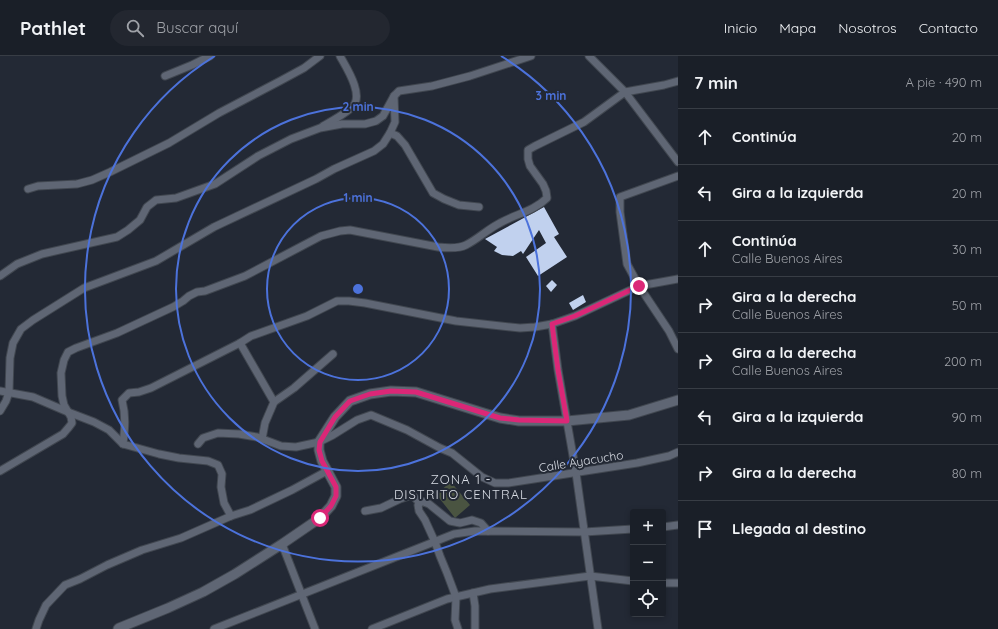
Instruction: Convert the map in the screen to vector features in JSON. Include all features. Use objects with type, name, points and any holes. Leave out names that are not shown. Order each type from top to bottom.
[{"type":"street","points":[[165,76],[210,56]]},
{"type":"street","points":[[28,189],[38,186],[77,184],[92,180],[110,172],[169,143],[219,113],[304,68],[320,56]]},
{"type":"street","points":[[320,128],[354,106],[356,98],[355,89],[351,77],[340,56]]},
{"type":"street","points":[[0,276],[17,264],[42,254],[117,237],[140,220],[148,207],[156,200],[176,198],[215,184],[258,156],[291,139],[320,128],[342,124],[365,124],[376,121],[383,116],[399,90],[432,86],[470,76],[531,56]]},
{"type":"street","points":[[589,56],[625,92],[678,162]]},
{"type":"street","points":[[0,471],[63,434],[72,422],[71,416],[64,405],[61,381],[64,360],[68,352],[117,333],[173,308],[197,292],[205,291],[245,276],[321,236],[340,230],[350,230],[438,248],[465,246],[500,223],[531,210],[547,198],[543,184],[530,166],[528,150],[584,122],[625,92],[678,81]]},
{"type":"street","points":[[0,410],[6,401],[9,392],[10,358],[13,343],[21,329],[32,320],[84,288],[156,261],[214,227],[374,151],[383,144],[395,122],[394,96]]},
{"type":"street","points":[[390,133],[397,136],[405,145],[434,193],[459,205],[480,207]]},
{"type":"street","points":[[678,176],[620,197],[620,212],[627,264],[639,286],[669,331],[678,349]]},
{"type":"street","points":[[123,444],[126,425],[122,400],[129,393],[139,392],[151,388],[251,336],[307,316],[337,301],[364,303],[456,321],[520,328],[552,324],[575,316],[639,286],[678,279]]},
{"type":"street","points":[[552,324],[558,370],[576,473],[598,629]]},
{"type":"street","points":[[240,343],[274,402]]},
{"type":"street","points":[[262,439],[265,423],[274,402],[294,388],[333,354]]},
{"type":"street","points":[[0,391],[33,397],[94,422],[109,430],[123,444],[159,454],[208,461],[218,465],[222,474],[221,487],[224,503],[231,516]]},
{"type":"street","points":[[118,629],[203,592],[235,574],[320,518],[331,506],[336,496],[336,487],[322,461],[319,450],[320,442],[335,417],[350,401],[370,394],[391,391],[416,392],[500,418],[567,421],[629,415],[678,400]]},
{"type":"street","name":"Calle Ayacucho","points":[[320,442],[357,420],[371,415],[407,430],[452,453],[482,477],[495,483],[508,483],[637,463],[669,456],[678,452]]},
{"type":"street","points":[[198,444],[203,438],[218,433],[240,434],[256,437],[280,446],[296,447],[320,442]]},
{"type":"street","points":[[36,629],[46,605],[65,585],[142,550],[181,538],[231,516],[250,510],[327,471]]},
{"type":"street","points":[[365,511],[381,508],[412,495],[420,503]]},
{"type":"street","points":[[420,503],[421,501],[429,504],[450,521],[460,523],[472,520],[481,523],[488,531]]},
{"type":"street","points":[[420,503],[418,505],[419,511],[425,520],[435,542],[456,597],[455,620],[458,629]]},
{"type":"street","points":[[666,527],[678,525]]},
{"type":"street","points":[[214,629],[454,534],[476,531],[584,532],[630,529]]},
{"type":"street","points":[[282,544],[315,629]]},
{"type":"street","points":[[372,629],[447,599],[490,589],[590,576],[630,582]]},
{"type":"street","points":[[666,583],[678,583]]},
{"type":"street","points":[[473,593],[475,606],[475,629]]},
{"type":"green space","points":[[451,482],[470,505],[455,518],[436,494]]},
{"type":"building","points":[[544,207],[559,234],[554,237],[567,257],[538,276],[526,257],[546,243],[539,230],[523,254],[521,251],[513,256],[502,255],[494,251],[497,247],[485,239]]},
{"type":"building","points":[[552,280],[557,285],[551,292],[546,286]]},
{"type":"building","points":[[583,295],[586,302],[573,310],[569,303]]},
{"type":"district","name":"ZONA 1 - DISTRITO CENTRAL","points":[[461,486]]},
{"type":"route","points":[[320,518],[331,506],[336,496],[336,487],[322,461],[319,450],[320,442],[335,417],[350,401],[370,394],[391,391],[416,392],[500,418],[567,421],[552,324],[575,316],[639,286]]}]
